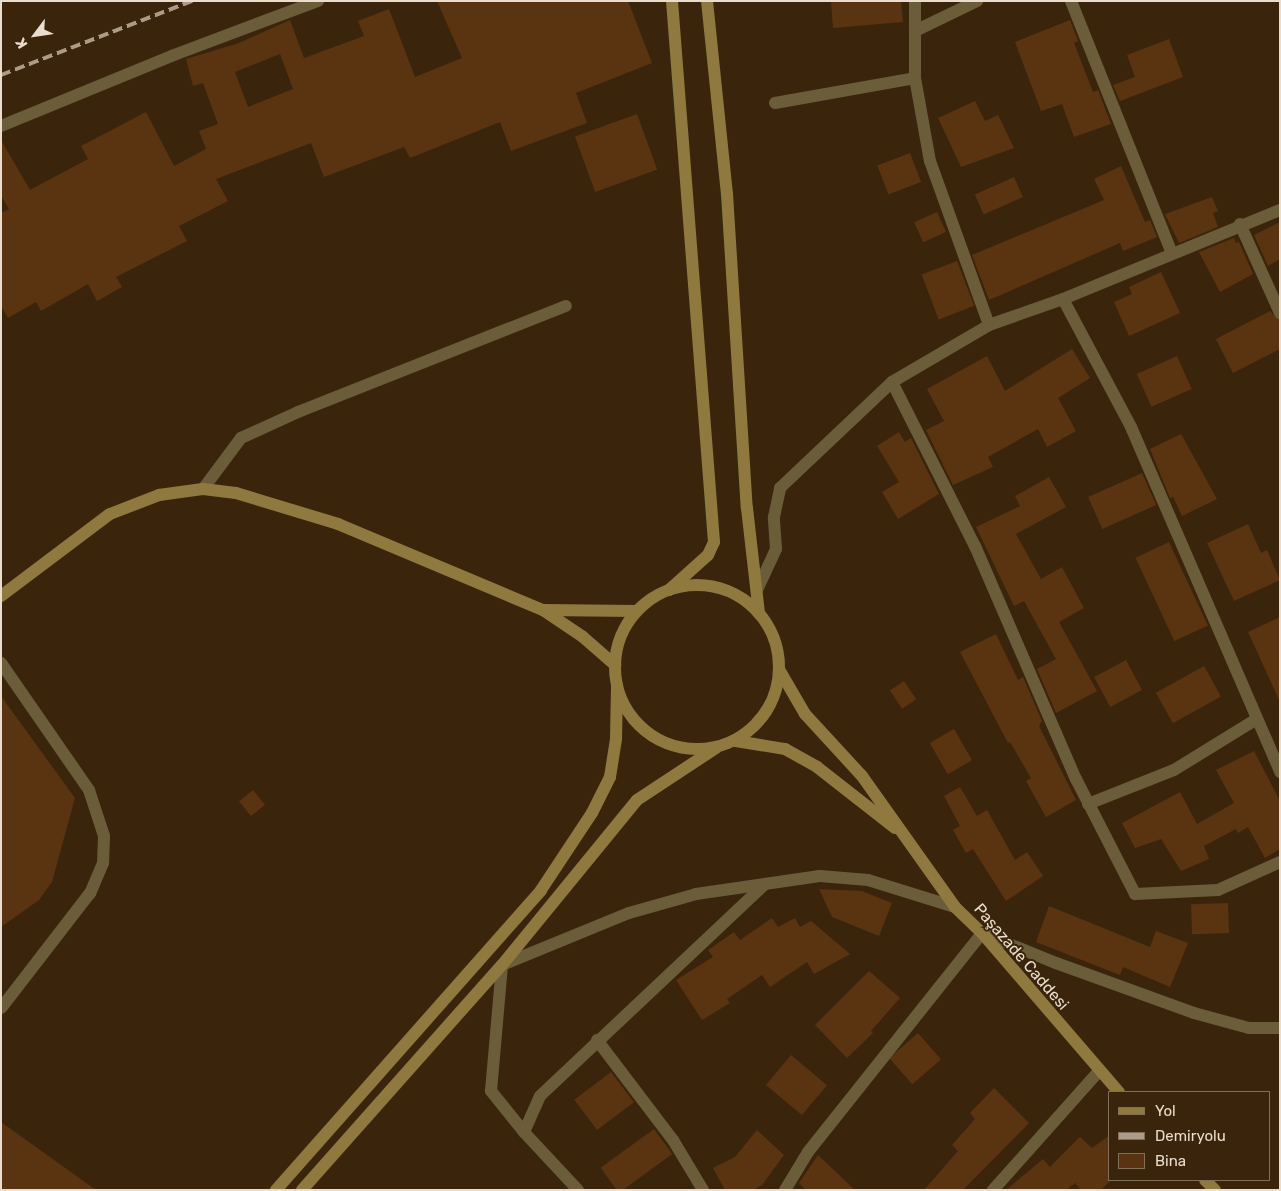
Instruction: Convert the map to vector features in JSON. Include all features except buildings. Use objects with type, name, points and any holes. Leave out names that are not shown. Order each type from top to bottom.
[{"type":"street","points":[[1,126],[174,55],[318,1]]},
{"type":"street","points":[[669,590],[708,555],[714,542],[689,196],[672,1]]},
{"type":"street","points":[[302,1190],[502,965],[637,800],[716,748],[736,741],[754,728],[767,712],[776,692],[780,671],[778,649],[759,612],[747,508],[727,194],[707,1]]},
{"type":"street","points":[[915,1],[917,30],[915,78],[930,161],[989,325]]},
{"type":"street","points":[[917,30],[977,1]]},
{"type":"street","points":[[1071,1],[1172,253]]},
{"type":"street","points":[[775,103],[915,78]]},
{"type":"street","points":[[757,590],[776,548],[774,518],[780,488],[892,382],[989,325],[1062,299],[1240,224],[1280,210]]},
{"type":"street","points":[[1240,224],[1280,313]]},
{"type":"street","points":[[1062,299],[1131,427],[1280,772]]},
{"type":"street","points":[[203,489],[241,438],[298,412],[566,306]]},
{"type":"street","points":[[892,382],[975,546],[1088,804],[1135,894],[1218,890],[1280,862]]},
{"type":"street","points":[[1,596],[110,514],[159,495],[203,489],[236,493],[338,524],[543,610],[583,638],[615,665]]},
{"type":"street","points":[[276,1190],[541,890],[592,812],[610,777],[616,739],[617,685],[615,665],[617,646],[636,611],[651,598],[669,590],[688,585],[727,590],[759,612]]},
{"type":"street","points":[[543,610],[636,611]]},
{"type":"street","points":[[1,663],[89,790],[104,836],[103,863],[90,893],[1,1008]]},
{"type":"street","name":"Paşazade Caddesi","points":[[780,671],[805,714],[862,776],[955,907],[982,933],[1098,1072],[1117,1091]]},
{"type":"street","points":[[617,685],[624,705],[636,723],[653,737],[672,746],[694,750],[716,748]]},
{"type":"street","points":[[1088,804],[1174,770],[1257,718]]},
{"type":"street","points":[[736,741],[785,749],[817,766],[907,837]]},
{"type":"street","points":[[502,965],[629,913],[696,894],[820,876],[868,880],[955,907]]},
{"type":"street","points":[[524,1132],[540,1096],[764,884]]},
{"type":"street","points":[[785,1190],[808,1152],[982,933],[1056,963],[1194,1013],[1249,1028],[1280,1028]]},
{"type":"street","points":[[502,965],[491,1092],[524,1132],[578,1190]]},
{"type":"street","points":[[597,1040],[673,1140],[703,1190]]},
{"type":"street","points":[[993,1190],[1098,1072]]},
{"type":"street","points":[[562,1190],[563,1174]]},
{"type":"street","points":[[1206,1181],[1215,1190]]},
{"type":"railway","points":[[1,75],[192,1]]}]
